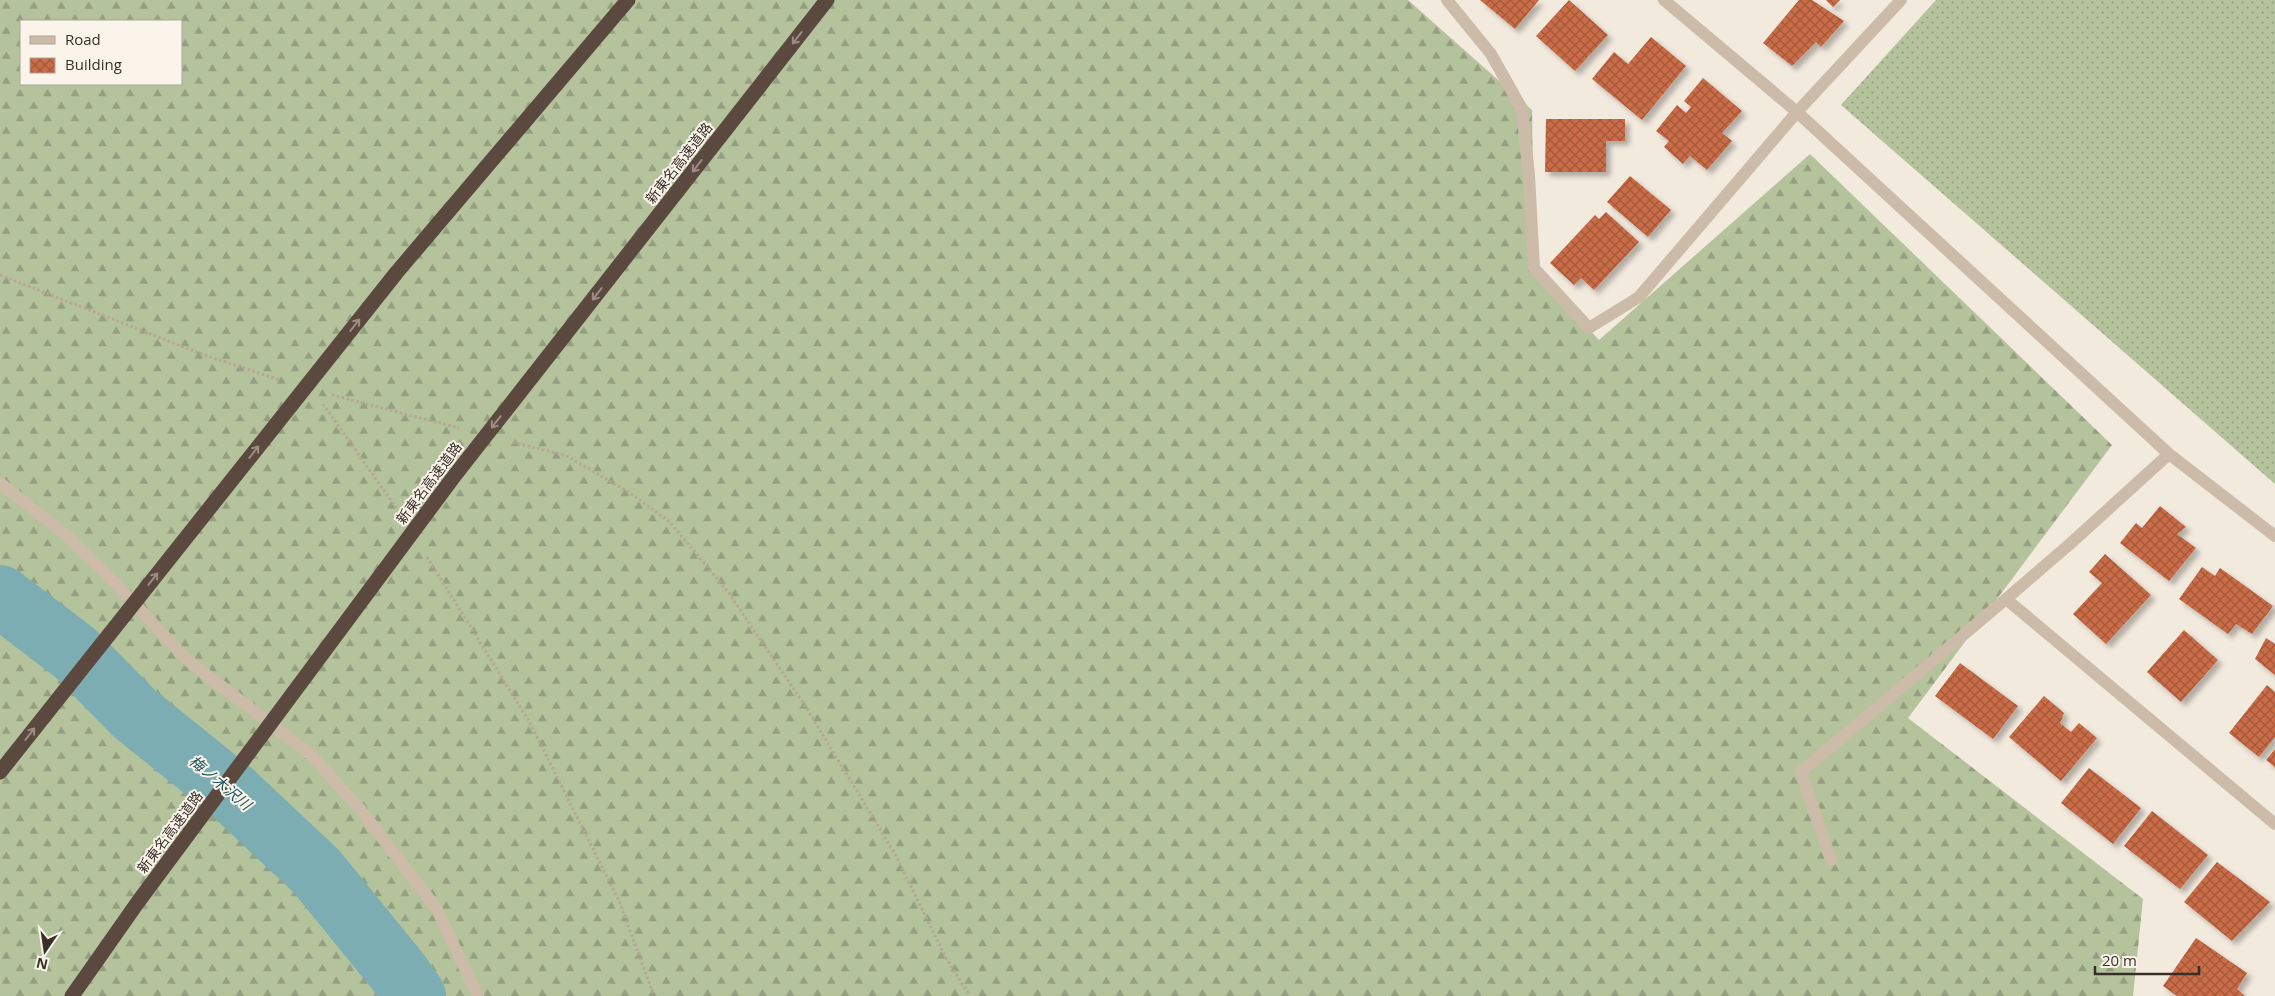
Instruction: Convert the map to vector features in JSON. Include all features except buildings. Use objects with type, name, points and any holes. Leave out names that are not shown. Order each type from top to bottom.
[{"type":"highway","points":[[0,772],[397,272],[628,0]]},
{"type":"highway","name":"新東名高速道路","points":[[72,996],[138,902],[452,478],[827,0]]},
{"type":"street","points":[[1447,0],[1491,54],[1522,109],[1529,175],[1534,268],[1589,328],[1639,297],[1797,112],[1901,0]]},
{"type":"street","points":[[1664,0],[1797,112],[2169,454],[2275,536]]},
{"type":"street","points":[[1831,860],[1801,772],[2071,543],[2169,454]]},
{"type":"street","points":[[0,483],[66,535],[120,588],[186,659],[310,754],[360,809],[436,908],[478,996]]},
{"type":"street","points":[[2006,599],[2275,824]]},
{"type":"path","points":[[0,275],[204,355],[286,382]]},
{"type":"path","points":[[323,393],[464,429]]},
{"type":"path","points":[[320,399],[401,514]]},
{"type":"path","points":[[511,441],[567,456],[630,493],[670,522],[676,529],[728,592],[804,704],[895,854],[947,960],[970,996]]},
{"type":"path","points":[[426,556],[529,721],[619,901],[654,996]]},
{"type":"green space","points":[[0,0],[1408,0],[1532,110],[1534,268],[1599,340],[1810,154],[2112,445],[1908,718],[2143,899],[2133,996],[0,996]]},
{"type":"green space","points":[[1936,0],[2275,0],[2275,484],[1841,105]]},
{"type":"waterway","name":"梅ノ木沢川","points":[[0,596],[75,653],[134,713],[232,792],[316,871],[399,973],[415,996]]}]
